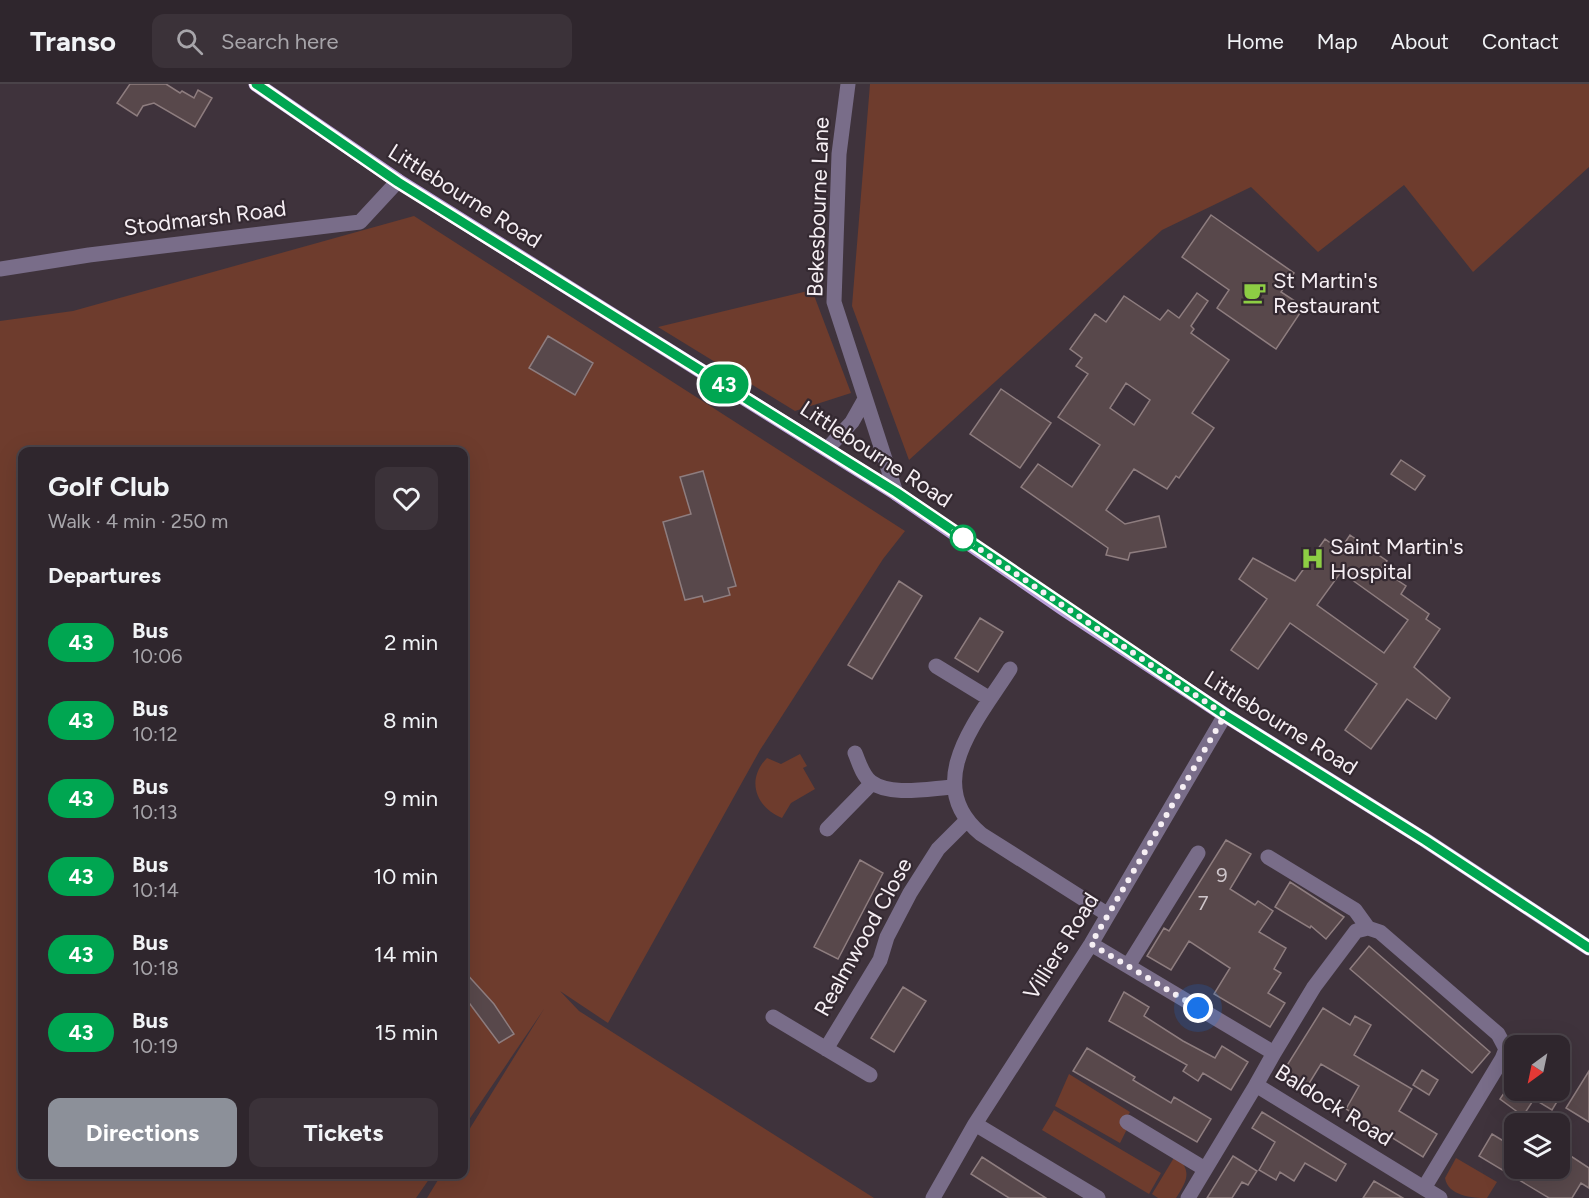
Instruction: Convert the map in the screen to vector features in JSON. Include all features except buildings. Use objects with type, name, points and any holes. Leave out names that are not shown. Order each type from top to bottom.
[{"type":"main road","name":"Littlebourne Road","points":[[256,84],[398,182],[896,492],[1225,715],[1425,840],[1589,948]]},
{"type":"street","name":"Bekesbourne Lane","points":[[848,84],[838,154],[834,302],[896,492]]},
{"type":"street","name":"Stodmarsh Road","points":[[0,269],[89,255],[360,222],[398,182]]},
{"type":"street","points":[[828,448],[852,422],[865,399]]},
{"type":"street","points":[[936,666],[990,699]]},
{"type":"street","points":[[1010,669],[959,751],[954,766],[954,787],[966,821],[981,834],[1107,914]]},
{"type":"street","name":"Villiers Road","points":[[933,1198],[975,1124],[1091,944],[1225,715]]},
{"type":"street","points":[[855,753],[862,771],[872,783],[899,790],[954,787]]},
{"type":"street","points":[[827,829],[872,783]]},
{"type":"street","name":"Realmwood Close","points":[[826,1049],[880,960],[899,910],[938,849],[966,821]]},
{"type":"street","points":[[1128,966],[1198,853]]},
{"type":"street","points":[[1268,857],[1355,910],[1368,928]]},
{"type":"street","points":[[1274,1053],[1317,982],[1356,931],[1368,928],[1380,932],[1498,1034],[1506,1049],[1424,1188]]},
{"type":"street","name":"Baldock Road","points":[[1091,944],[1274,1053],[1256,1084],[1440,1198]]},
{"type":"street","name":"Realmwood Close","points":[[773,1017],[870,1075]]},
{"type":"street","points":[[1188,1198],[1256,1084]]},
{"type":"street","points":[[1127,1122],[1205,1169]]},
{"type":"street","points":[[975,1124],[1098,1198]]},
{"type":"shaded area","points":[[870,84],[1589,84],[1589,167],[1473,272],[1404,185],[1318,252],[1251,187],[1162,230],[909,460],[852,306]]},
{"type":"shaded area","points":[[414,216],[905,531],[883,559],[760,750],[608,1023],[560,991],[579,1011],[874,1198],[427,1198],[439,1179],[468,1179],[468,1132],[544,1009],[468,1121],[468,447],[18,447],[18,1179],[429,1179],[416,1198],[0,1198],[0,321],[73,311]]},
{"type":"shaded area","points":[[812,290],[851,393],[795,411],[658,327]]},
{"type":"shaded area","points":[[800,754],[807,766],[803,768],[815,789],[791,803],[782,818],[765,807],[760,800],[756,792],[757,775],[767,758],[781,764]]},
{"type":"shaded area","points":[[1069,1074],[1130,1112],[1123,1124],[1127,1129],[1120,1143],[1055,1106]]},
{"type":"shaded area","points":[[1054,1110],[1161,1173],[1149,1194],[1042,1130]]},
{"type":"shaded area","points":[[1175,1156],[1181,1161],[1186,1171],[1183,1186],[1176,1198],[1158,1198],[1152,1194]]},
{"type":"shaded area","points":[[1456,1158],[1497,1182],[1487,1198],[1462,1195],[1447,1184],[1445,1178]]},
{"type":"bus line","name":"43","points":[[256,84],[398,182],[896,492],[1063,608],[1225,715],[1425,840],[1589,948]]},
{"type":"place","name":"St Martin's Restaurant","points":[[1255,293]]},
{"type":"place","name":"Saint Martin's Hospital","points":[[1312,559]]},
{"type":"route","points":[[963,538],[954,532],[1063,608],[1225,715],[1091,944],[1198,1008]]}]
